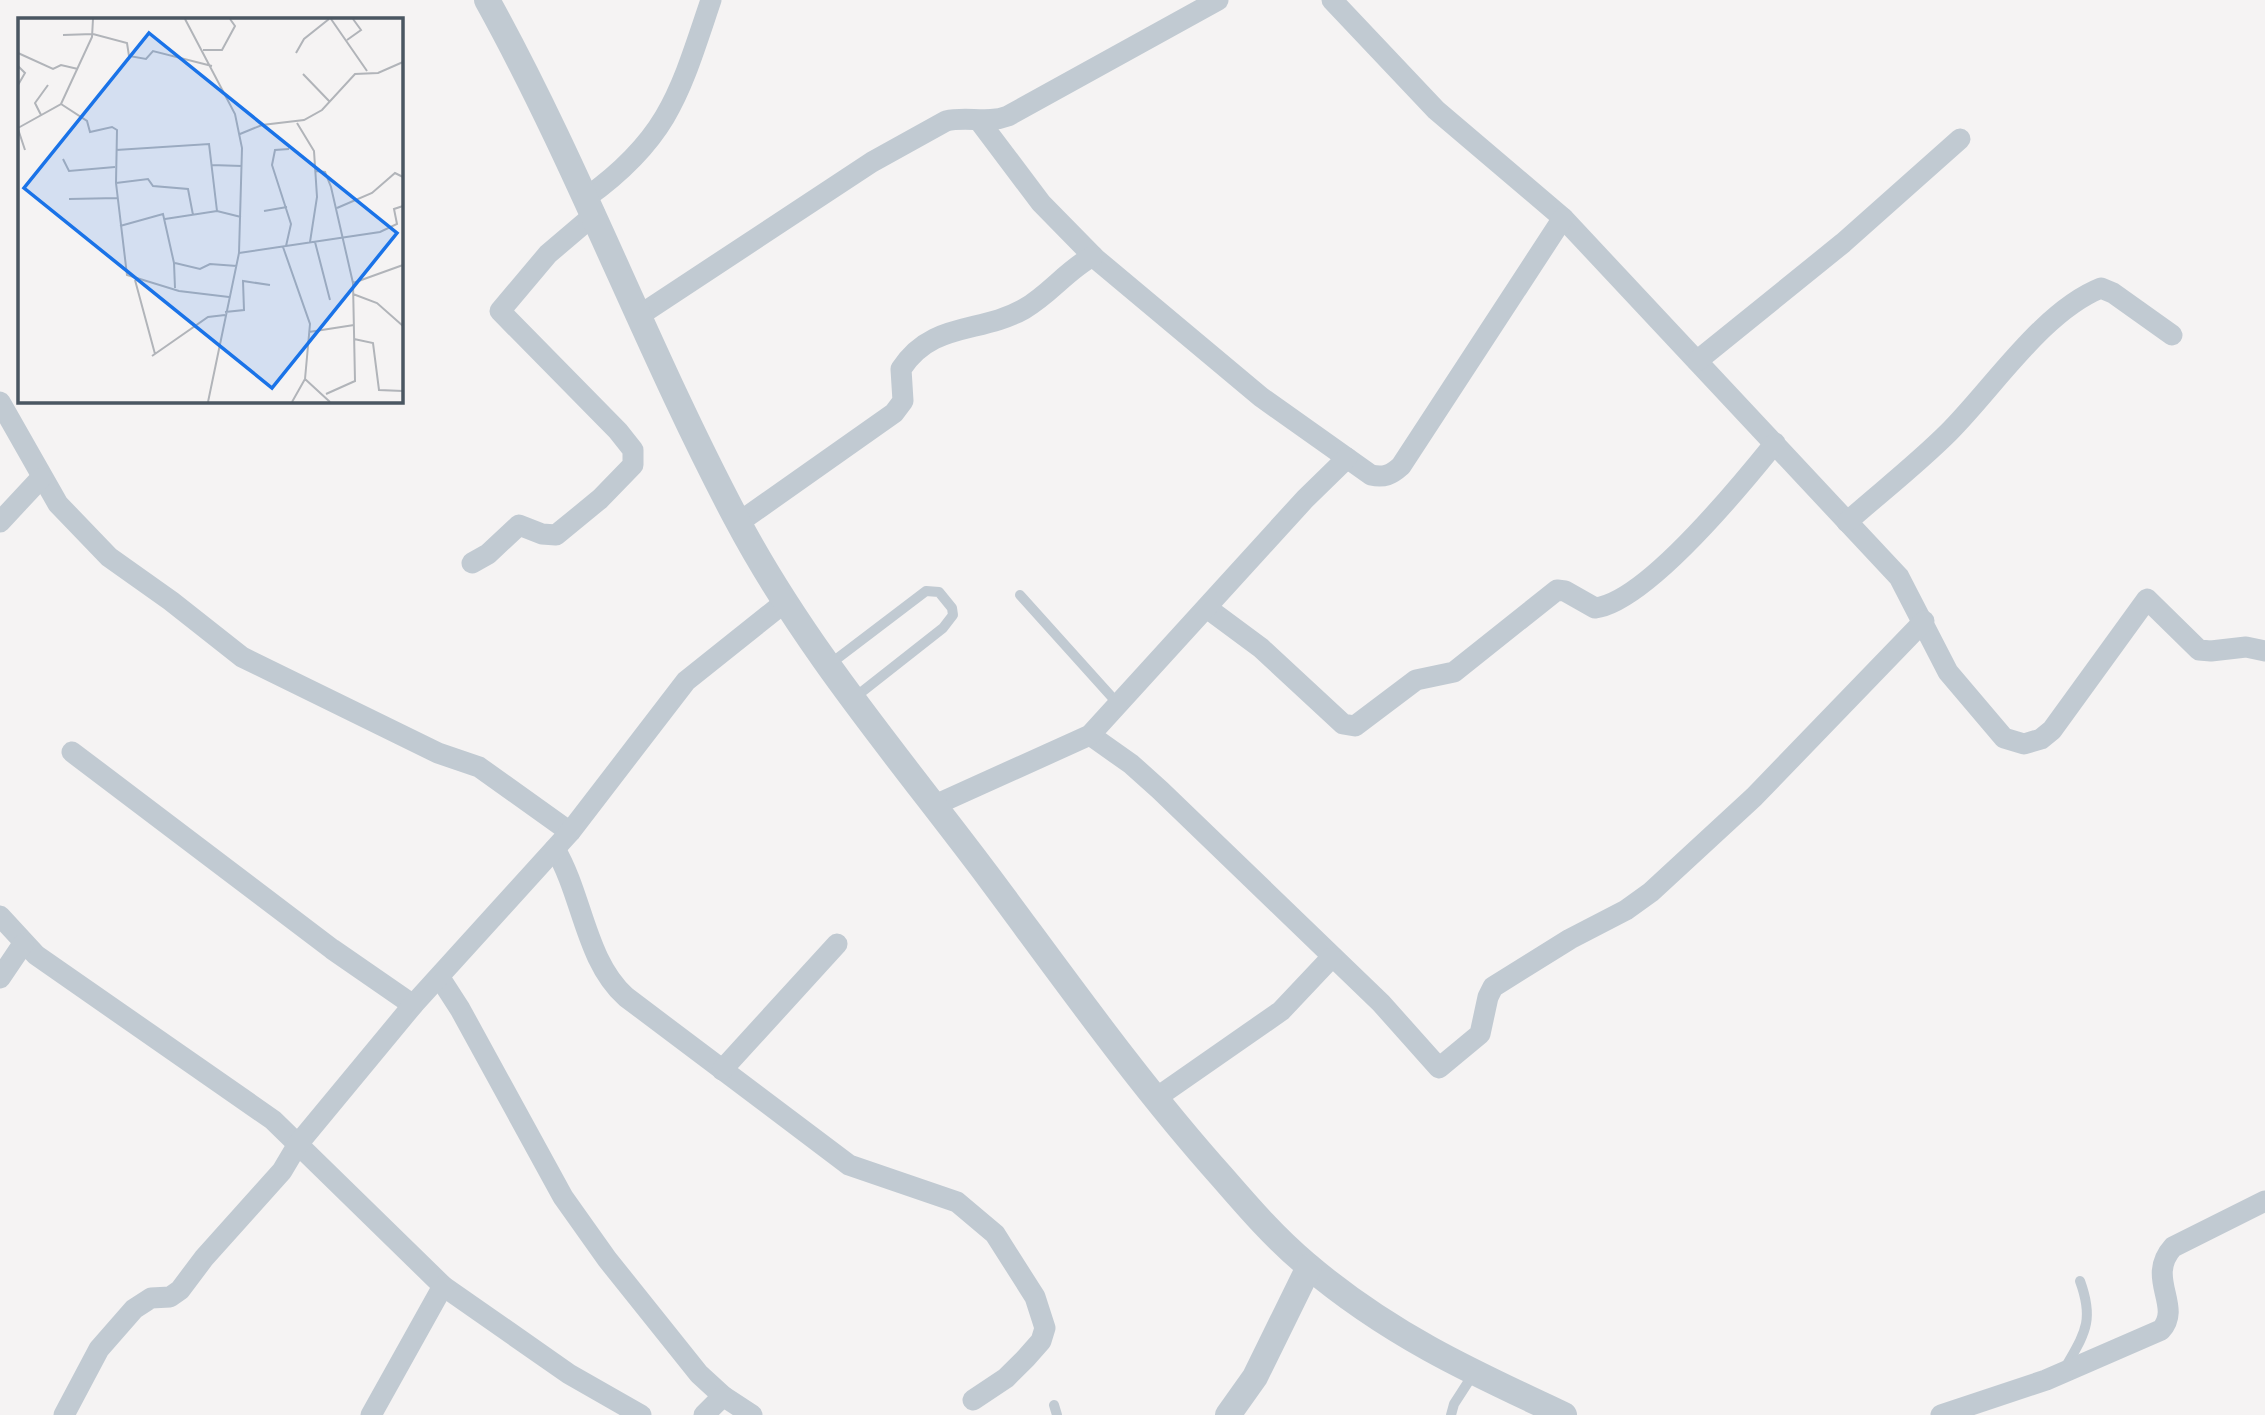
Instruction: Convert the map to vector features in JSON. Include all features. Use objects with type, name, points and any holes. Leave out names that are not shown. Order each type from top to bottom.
[{"type":"street","points":[[487,0],[552,123],[708,464],[738,523],[785,602],[854,698],[1156,1098],[1236,1193],[1309,1267],[1400,1334],[1474,1373],[1564,1415]]},
{"type":"street","points":[[472,563],[488,554],[519,525],[542,534],[556,535],[600,499],[633,465],[633,450],[618,431],[500,311],[591,205],[647,145],[672,108],[711,0]]},
{"type":"street","points":[[640,315],[872,162],[946,121],[957,119],[980,122],[1009,116],[1218,0]]},
{"type":"street","points":[[1332,0],[1436,110],[1563,218],[1899,577],[1958,686],[2004,738],[2015,743],[2041,739],[2052,730],[2147,599],[2199,650],[2246,647],[2265,651]]},
{"type":"street","points":[[980,122],[1041,203],[1093,256],[1261,397],[1371,475],[1381,477],[1392,475],[1401,466],[1563,218]]},
{"type":"street","points":[[1697,362],[1843,243],[1960,139]]},
{"type":"street","points":[[738,523],[894,413],[903,401],[901,369],[914,352],[929,340],[1002,319],[1026,308],[1068,272],[1093,256]]},
{"type":"street","points":[[1847,522],[1947,434],[2020,351],[2088,293],[2101,288],[2113,293],[2172,335]]},
{"type":"street","points":[[0,402],[58,504],[109,557],[181,608],[231,649],[287,681],[414,742],[480,767],[570,832]]},
{"type":"street","points":[[1207,608],[1261,648],[1343,724],[1355,726],[1416,680],[1454,672],[1557,590],[1595,608],[1615,603],[1696,535],[1775,443]]},
{"type":"street","points":[[935,805],[1090,735],[1305,499],[1347,458]]},
{"type":"street","points":[[0,522],[41,478]]},
{"type":"street","points":[[64,1415],[99,1349],[134,1309],[151,1298],[170,1297],[180,1290],[204,1258],[282,1171],[298,1144],[413,1005],[570,832],[685,681],[785,602]]},
{"type":"street","points":[[1090,735],[1131,764],[1160,790],[1331,958],[1381,1003],[1439,1068],[1480,1034],[1488,997],[1493,987],[1503,978],[1644,897],[1754,797],[1924,621]]},
{"type":"street","points":[[72,752],[332,949],[413,1005]]},
{"type":"street","points":[[555,849],[568,870],[603,971],[611,984],[849,1165],[957,1202],[995,1234],[1035,1297],[1045,1328],[1041,1341],[1026,1358],[1006,1378],[973,1400]]},
{"type":"street","points":[[0,916],[23,944],[254,1105],[298,1144],[443,1286],[569,1374],[640,1415]]},
{"type":"street","points":[[0,978],[23,944]]},
{"type":"street","points":[[722,1070],[836,944]]},
{"type":"street","points":[[1156,1098],[1281,1011],[1331,958]]},
{"type":"street","points":[[440,978],[460,1009],[563,1197],[686,1360],[723,1396],[752,1415]]},
{"type":"street","points":[[1941,1415],[2063,1373],[2161,1330],[2168,1323],[2169,1313],[2161,1280],[2166,1255],[2174,1247],[2265,1201]]},
{"type":"street","points":[[1228,1415],[1255,1377],[1309,1267]]},
{"type":"street","points":[[371,1415],[443,1286]]},
{"type":"street","points":[[704,1415],[723,1396]]},
{"type":"lane","points":[[830,664],[926,591],[939,592],[952,608],[953,615],[943,628],[854,698]]},
{"type":"lane","points":[[1020,595],[1119,705]]},
{"type":"lane","points":[[2063,1373],[2087,1328],[2088,1302],[2080,1281]]},
{"type":"lane","points":[[1451,1415],[1454,1404],[1474,1373]]}]
